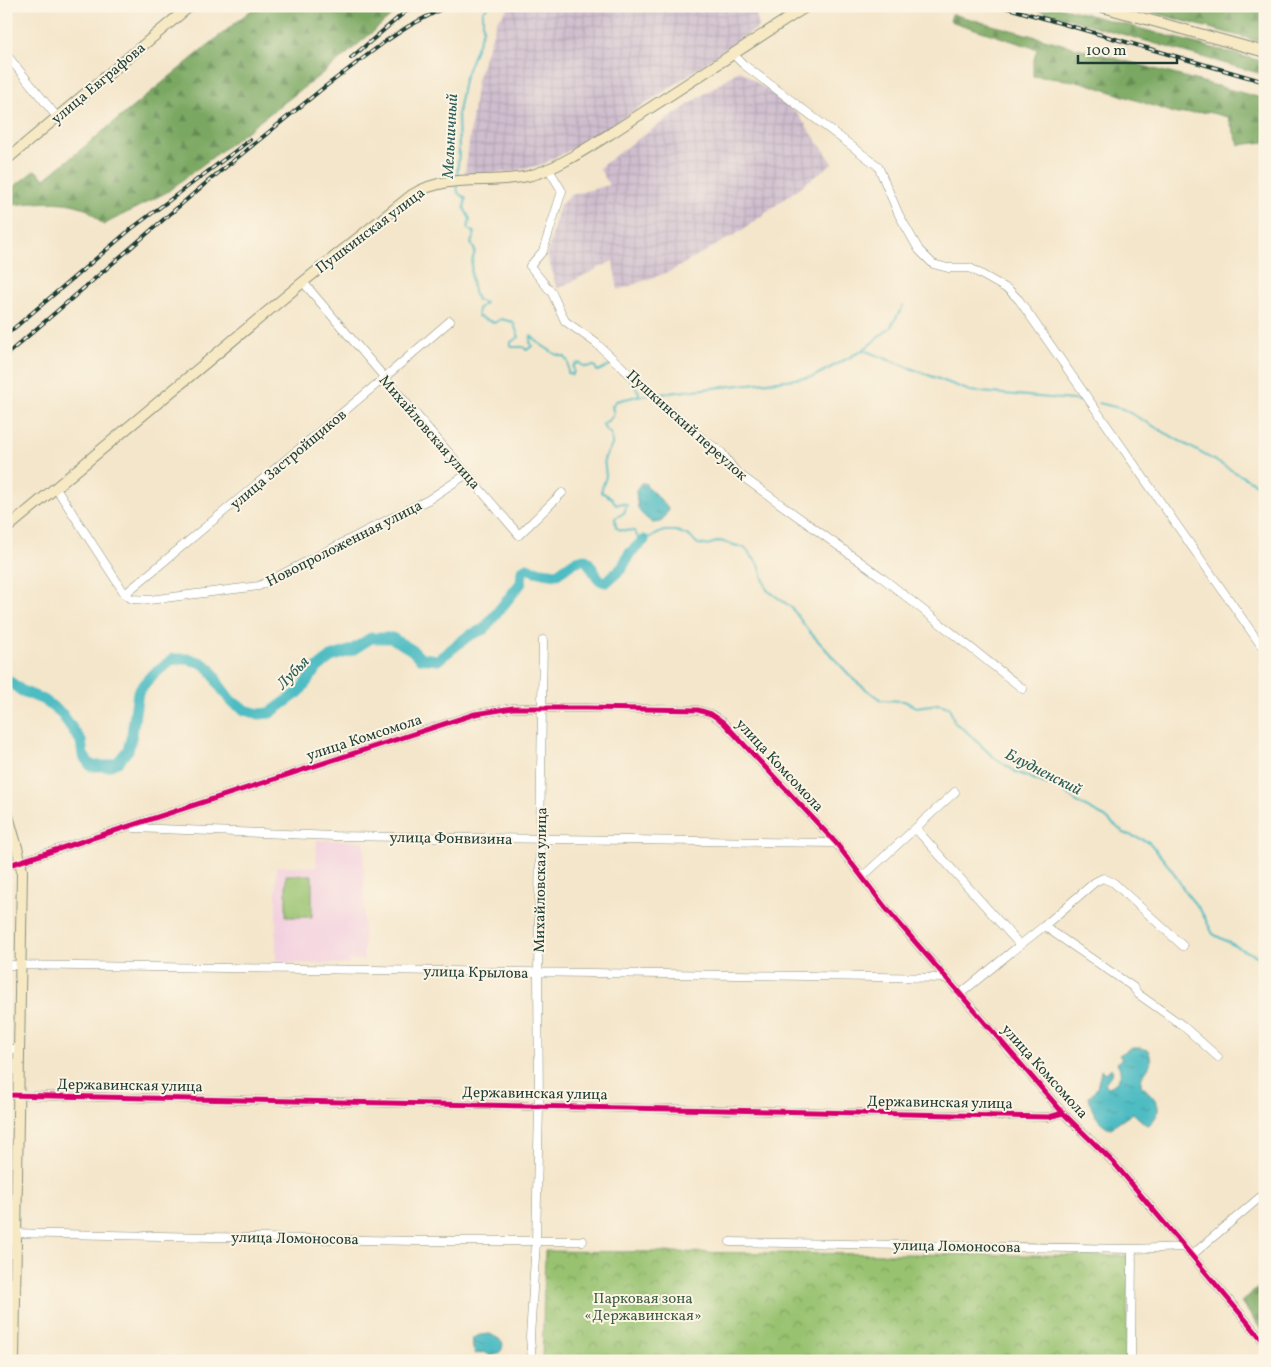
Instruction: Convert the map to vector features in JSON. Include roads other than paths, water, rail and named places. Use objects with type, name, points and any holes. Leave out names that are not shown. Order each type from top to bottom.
[{"type":"street","name":"улица Евграфова","points":[[6,160],[190,6]]},
{"type":"street","name":"Пушкинская улица","points":[[6,529],[303,282],[424,187],[450,181],[509,179],[529,176],[548,168],[579,153],[610,134],[807,6]]},
{"type":"street","points":[[1099,6],[1265,52]]},
{"type":"street","points":[[6,54],[57,117]]},
{"type":"street","points":[[733,54],[743,64],[878,166],[899,215],[919,250],[933,264],[948,268],[970,268],[1010,290],[1019,300],[1265,651]]},
{"type":"street","name":"Пушкинский переулок","points":[[548,168],[562,191],[543,251],[530,266],[552,293],[565,321],[596,343],[681,422],[722,453],[736,472],[880,576],[1023,689]]},
{"type":"street","name":"Михайловская улица","points":[[303,282],[519,535],[562,493]]},
{"type":"street","name":"улица Застройщиков","points":[[125,594],[450,321]]},
{"type":"street","name":"Новопроложенная улица","points":[[125,594],[132,599],[149,600],[259,586],[428,500],[467,474]]},
{"type":"street","points":[[56,488],[125,594]]},
{"type":"street","name":"Михайловская улица","points":[[532,1361],[530,1337],[536,1242],[539,1106],[538,973],[543,640]]},
{"type":"street","name":"улица Комсомола","points":[[6,866],[476,714],[513,708],[698,710],[711,714],[723,722],[836,843],[885,907],[1063,1113],[1114,1163],[1265,1343]]},
{"type":"street","points":[[862,877],[955,792]]},
{"type":"street","points":[[6,809],[20,861],[19,1096],[11,1233],[14,1361]]},
{"type":"street","name":"улица Фонвизина","points":[[127,828],[334,836],[836,843]]},
{"type":"street","points":[[916,829],[1020,945]]},
{"type":"street","points":[[960,994],[1095,882],[1103,878],[1114,883],[1183,946]]},
{"type":"street","points":[[1044,926],[1133,987],[1138,994],[1182,1025],[1218,1057]]},
{"type":"street","name":"улица Крылова","points":[[6,965],[946,978]]},
{"type":"street","points":[[6,1049],[19,1049]]},
{"type":"street","name":"Державинская улица","points":[[6,1096],[1040,1117],[1049,1117],[1063,1113]]},
{"type":"street","points":[[1192,1256],[1262,1195],[1265,1206]]},
{"type":"street","name":"улица Ломоносова","points":[[11,1233],[536,1242],[583,1241]]},
{"type":"street","name":"улица Ломоносова","points":[[730,1242],[1132,1249],[1185,1247]]},
{"type":"street","points":[[1131,1361],[1132,1249]]},
{"type":"water","points":[[641,483],[645,483],[669,509],[661,522],[653,523],[643,516],[639,510],[636,491]]},
{"type":"water","points":[[1131,1048],[1148,1050],[1151,1061],[1143,1075],[1141,1085],[1151,1094],[1157,1104],[1157,1113],[1149,1125],[1145,1124],[1133,1113],[1111,1128],[1107,1127],[1096,1116],[1089,1097],[1097,1088],[1101,1070],[1106,1073],[1111,1068],[1113,1072],[1105,1083],[1108,1087],[1118,1081],[1120,1071],[1117,1063],[1122,1059],[1119,1055]]},
{"type":"water","points":[[490,1334],[499,1339],[503,1344],[501,1351],[491,1356],[484,1352],[476,1354],[473,1347],[473,1338]]},
{"type":"waterway","name":"Мельничный","points":[[457,177],[459,151],[458,112],[464,80],[483,30],[483,11],[489,6]]},
{"type":"waterway","name":"Мельничный","points":[[457,184],[458,193],[466,198],[464,208],[470,219],[468,229],[475,233],[471,243],[475,251],[471,269],[472,282],[477,300],[485,303],[478,309],[478,316],[494,323],[501,319],[513,322],[519,337],[511,342],[511,347],[523,347],[527,350],[532,346],[530,342],[531,336],[555,354],[565,357],[568,362],[568,373],[572,375],[575,364],[580,363],[584,367],[595,366],[597,371],[615,364]]},
{"type":"waterway","points":[[863,350],[890,328],[903,306]]},
{"type":"waterway","points":[[659,394],[813,377],[863,350],[970,391],[1084,401]]},
{"type":"waterway","name":"Блудненский","points":[[630,380],[639,392],[638,396],[616,401],[612,406],[614,414],[603,424],[605,429],[611,434],[612,445],[604,459],[606,476],[601,492],[612,498],[616,505],[622,503],[627,505],[624,513],[615,518],[616,527],[620,530],[634,531],[639,539],[644,540],[664,531],[676,531],[689,536],[698,544],[707,545],[720,541],[745,548],[759,565],[767,590],[791,607],[808,630],[855,681],[881,700],[904,701],[916,707],[939,704],[949,707],[955,723],[992,756],[1016,772],[1061,790],[1078,803],[1105,817],[1124,833],[1149,842],[1172,870],[1186,893],[1201,911],[1213,934],[1265,959]]},
{"type":"waterway","points":[[639,396],[649,395]]},
{"type":"waterway","points":[[1099,403],[1123,409],[1265,489]]},
{"type":"waterway","name":"Лубья","points":[[6,679],[22,691],[44,700],[62,714],[81,741],[83,755],[91,766],[108,766],[118,762],[128,750],[138,692],[150,677],[173,659],[189,659],[202,663],[211,670],[231,701],[245,710],[259,714],[270,713],[299,692],[316,669],[331,657],[352,650],[371,638],[392,638],[412,650],[420,658],[438,660],[468,636],[484,629],[521,583],[522,571],[527,568],[534,571],[557,574],[574,562],[584,559],[588,562],[596,576],[606,582],[622,568],[629,554],[644,540]]},
{"type":"railway","points":[[351,58],[412,6]]},
{"type":"railway","points":[[6,355],[206,183],[322,89],[386,41],[409,26],[447,6]]},
{"type":"railway","points":[[1001,6],[1265,82]]},
{"type":"railway","points":[[6,335],[131,229],[250,140]]},
{"type":"park label","name":"Парковая зона «Державинская»","points":[[643,1306]]}]
